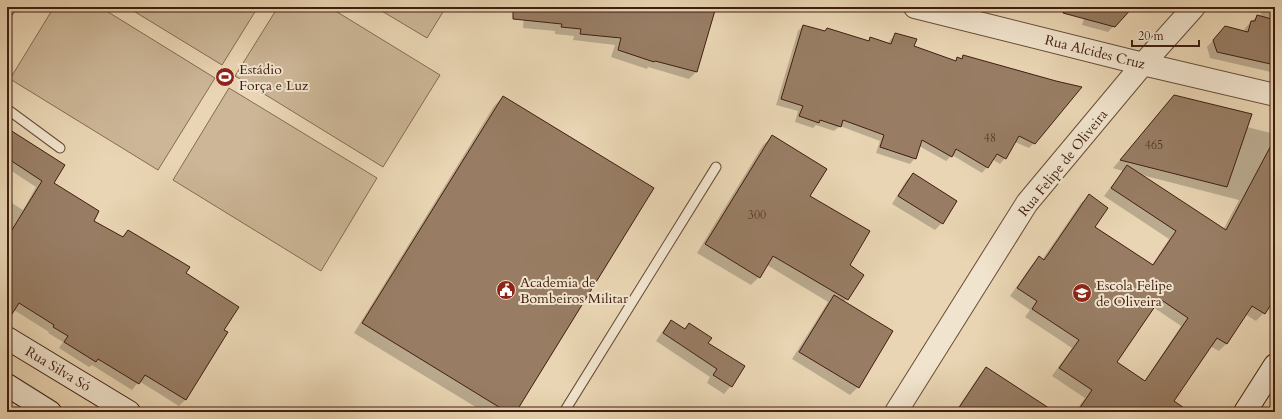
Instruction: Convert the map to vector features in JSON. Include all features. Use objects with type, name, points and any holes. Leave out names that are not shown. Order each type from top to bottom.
[{"type":"street","name":"Rua Alcides Cruz","points":[[915,7],[1143,64],[1275,95]]},
{"type":"street","name":"Rua Felipe de Oliveira","points":[[896,412],[1027,204],[1143,64],[1194,7]]},
{"type":"street","name":"Rua Silva Só","points":[[7,338],[129,412]]},
{"type":"street","points":[[1245,412],[1275,366]]},
{"type":"street","points":[[7,385],[50,412]]},
{"type":"lane","points":[[7,13],[12,7]]},
{"type":"lane","points":[[7,110],[60,148]]},
{"type":"lane","points":[[564,412],[716,167]]},
{"type":"shaded area","points":[[54,7],[100,7],[215,78],[158,170],[10,79]]},
{"type":"shaded area","points":[[127,7],[258,7],[222,65]]},
{"type":"shaded area","points":[[278,7],[329,7],[440,75],[383,167],[235,76]]},
{"type":"shaded area","points":[[375,7],[446,7],[427,38]]},
{"type":"shaded area","points":[[229,88],[377,178],[321,271],[173,180]]},
{"type":"building","points":[[513,7],[716,7],[697,72],[655,61],[654,62],[618,50],[621,38],[580,34],[581,29],[561,27],[562,24],[513,19]]},
{"type":"building","points":[[1064,7],[1133,7],[1115,27],[1063,13]]},
{"type":"building","points":[[1257,15],[1275,20],[1275,65],[1217,52],[1213,40],[1225,26],[1248,32],[1251,21],[1255,21]]},
{"type":"building","points":[[803,25],[825,31],[827,28],[869,41],[870,37],[891,44],[895,33],[917,39],[914,46],[956,61],[957,57],[962,59],[963,55],[1082,87],[1035,144],[1019,136],[1006,159],[997,154],[988,168],[956,149],[952,157],[922,140],[916,159],[880,147],[884,135],[843,120],[841,127],[820,120],[819,123],[799,116],[803,106],[781,99]]},
{"type":"building","points":[[1174,95],[1252,114],[1227,187],[1120,160]]},
{"type":"building","points":[[503,96],[654,188],[516,412],[507,412],[362,323]]},
{"type":"building","points":[[7,128],[65,165],[54,183],[99,211],[94,221],[123,237],[128,230],[190,267],[186,273],[239,307],[224,330],[228,332],[186,400],[145,375],[139,384],[98,359],[96,362],[64,342],[68,336],[53,327],[54,325],[19,303],[7,322],[7,238],[42,181],[7,158]]},
{"type":"building","points":[[772,135],[827,169],[810,196],[870,231],[850,265],[864,275],[848,300],[773,256],[760,278],[705,244]]},
{"type":"building","points":[[1275,138],[1275,298],[1265,314],[1252,306],[1227,344],[1217,338],[1174,401],[1190,412],[1077,412],[1092,390],[1059,368],[1079,340],[1032,309],[1037,301],[1017,288],[1039,256],[1044,260],[1089,194],[1108,208],[1095,227],[1153,265],[1176,231],[1111,188],[1127,165],[1226,230]],"holes":[[[1160,299],[1188,318],[1145,381],[1117,362]]]},
{"type":"building","points":[[913,173],[957,201],[943,224],[898,196]]},
{"type":"building","points":[[834,295],[893,331],[859,388],[799,352]]},
{"type":"building","points":[[671,320],[685,329],[689,323],[712,338],[708,343],[745,366],[732,387],[713,375],[717,369],[663,333]]},
{"type":"building","points":[[986,367],[1055,412],[956,412]]},
{"type":"place","name":"Estádio Força e Luz","points":[[225,77]]},
{"type":"place","name":"Academia de Bombeiros Militar","points":[[506,290]]},
{"type":"place","name":"Escola Felipe de Oliveira","points":[[1082,293]]}]
